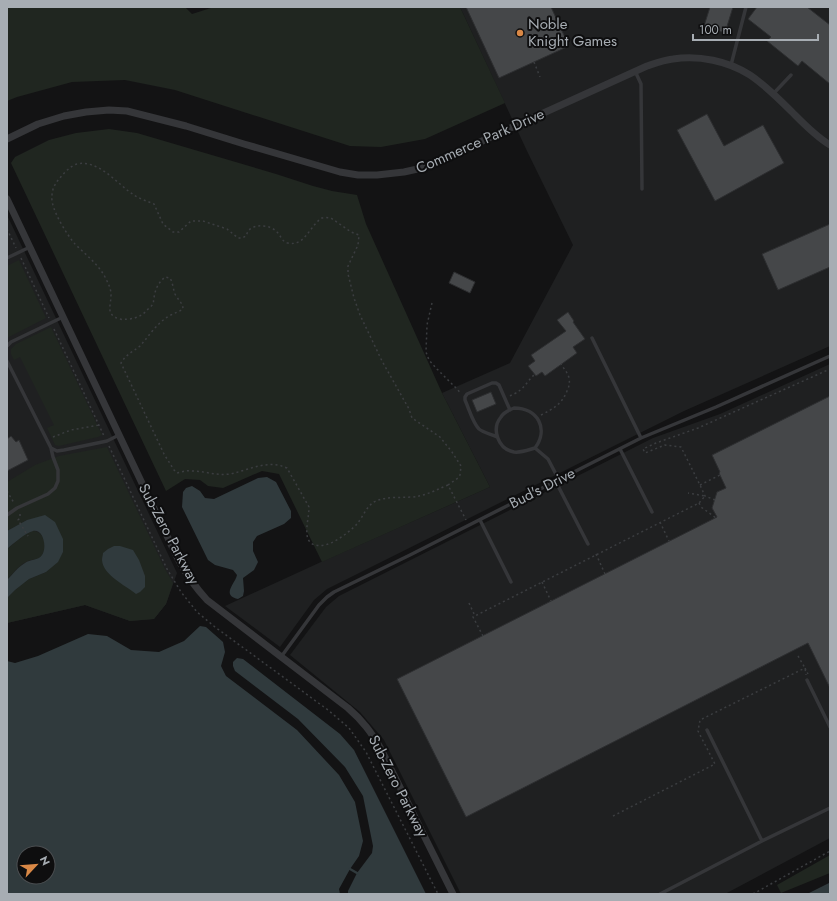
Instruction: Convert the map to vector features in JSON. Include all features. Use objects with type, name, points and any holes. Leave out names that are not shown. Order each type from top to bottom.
[{"type":"street","name":"Commerce Park Drive","points":[[7,139],[38,124],[64,116],[109,110],[127,111],[186,126],[340,172],[358,175],[384,175],[422,168],[439,161],[660,61],[674,58],[695,58],[731,65],[751,75],[830,145]]},
{"type":"street","name":"Sub-Zero Parkway","points":[[7,198],[187,576],[206,600],[348,708],[372,733],[453,894]]},
{"type":"lane","points":[[731,65],[746,7]]},
{"type":"lane","points":[[635,71],[641,84],[642,189]]},
{"type":"lane","points":[[773,94],[790,75]]},
{"type":"lane","points":[[7,258],[30,247]]},
{"type":"lane","points":[[7,346],[11,342],[63,317]]},
{"type":"lane","points":[[592,338],[641,438]]},
{"type":"lane","name":"Bud's Drive","points":[[281,657],[319,605],[334,592],[641,438],[716,407],[830,356]]},
{"type":"lane","points":[[7,361],[51,448],[58,470],[58,481],[55,488],[48,494],[17,508],[7,515]]},
{"type":"lane","points":[[497,436],[484,432],[479,428],[475,423],[465,397],[467,394],[492,383],[496,383],[499,385],[510,410]]},
{"type":"lane","points":[[514,408],[528,410],[534,414],[538,420],[541,434],[540,442],[535,448],[512,452],[500,443],[496,429],[498,422],[501,416],[510,410],[514,408]]},
{"type":"lane","points":[[51,448],[57,451],[107,441],[119,435]]},
{"type":"lane","points":[[535,448],[548,459],[557,481],[588,544]]},
{"type":"lane","points":[[620,449],[652,512]]},
{"type":"lane","points":[[480,520],[511,582]]},
{"type":"lane","points":[[807,680],[830,727]]},
{"type":"lane","points":[[707,730],[762,841]]},
{"type":"lane","points":[[660,894],[762,841],[830,808]]},
{"type":"path","points":[[534,62],[540,77]]},
{"type":"path","points":[[76,164],[95,166],[135,196],[154,204],[163,224],[173,232],[179,232],[191,221],[203,221],[227,230],[238,238],[242,238],[246,236],[248,231],[252,228],[265,226],[276,230],[286,243],[293,243],[306,236],[322,218],[331,218],[351,232],[359,235],[358,245],[348,266],[348,274],[360,315],[382,361],[409,409],[412,418],[440,437],[461,466],[460,475],[458,478],[448,485],[419,496],[385,499],[374,502],[358,523],[329,545],[320,547],[313,545],[309,541],[307,534],[309,507],[288,468],[282,465],[274,464],[263,465],[229,474],[214,474],[192,471],[177,473],[164,454],[121,363],[130,352],[139,346],[152,331],[169,316],[183,309],[183,304],[178,300],[175,294],[170,278],[165,277],[161,280],[157,287],[153,305],[142,316],[121,320],[112,316],[110,311],[111,294],[109,284],[94,261],[74,243],[61,223],[52,203],[51,196],[54,186],[69,168],[76,164]]},
{"type":"path","points":[[7,229],[167,569],[181,592],[197,612],[215,627],[328,710],[349,728],[366,752],[438,894]]},
{"type":"path","points":[[432,303],[427,325],[426,352],[429,360],[458,390],[465,400]]},
{"type":"path","points":[[536,418],[550,411],[565,397],[569,377],[561,364]]},
{"type":"path","points":[[705,496],[681,447],[665,445],[645,453],[643,449],[656,442],[698,428],[830,369]]},
{"type":"path","points":[[505,398],[518,392],[534,374]]},
{"type":"path","points":[[46,440],[70,430],[99,425]]},
{"type":"path","points":[[700,485],[720,475]]},
{"type":"path","points":[[448,485],[469,525]]},
{"type":"path","points":[[688,493],[705,496],[715,500]]},
{"type":"path","points":[[475,616],[699,502],[705,496]]},
{"type":"path","points":[[699,502],[701,507],[716,518]]},
{"type":"path","points":[[19,522],[28,536]]},
{"type":"path","points":[[660,522],[669,541]]},
{"type":"path","points":[[596,554],[605,574]]},
{"type":"path","points":[[542,582],[551,601]]},
{"type":"path","points":[[469,603],[475,616],[473,617],[482,636]]},
{"type":"path","points":[[798,656],[808,674]]},
{"type":"path","points":[[805,668],[807,680]]},
{"type":"path","points":[[613,816],[715,764],[698,731],[700,720],[805,668]]},
{"type":"path","points":[[753,894],[830,852]]},
{"type":"shaded area","points":[[7,7],[185,7],[192,14],[214,7],[460,7],[505,103],[425,139],[381,147],[350,146],[175,90],[125,80],[72,82],[7,101]]},
{"type":"shaded area","points":[[460,7],[830,7],[830,346],[684,411],[327,589],[314,600],[280,647],[225,606],[490,487],[442,393],[510,363],[573,245],[527,151]]},
{"type":"shaded area","points":[[109,129],[137,133],[313,186],[357,195],[366,224],[442,393],[490,487],[322,562],[279,474],[262,471],[223,488],[208,486],[200,480],[185,479],[166,491],[11,163],[15,157],[49,140],[76,133]]},
{"type":"shaded area","points":[[7,215],[177,573],[166,604],[154,619],[130,621],[85,605],[7,623]]},
{"type":"shaded area","points":[[19,260],[46,318],[7,338],[7,266]]},
{"type":"shaded area","points":[[51,327],[102,435],[98,437],[59,446],[55,445],[47,428],[54,425],[20,357],[14,360],[11,354],[11,349],[16,344]]},
{"type":"shaded area","points":[[830,364],[830,838],[725,894],[461,894],[384,740],[360,712],[290,655],[326,607],[339,596],[653,438],[720,414]]},
{"type":"shaded area","points":[[107,447],[173,583],[166,604],[154,619],[130,621],[85,605],[7,623],[7,598],[29,579],[46,572],[63,552],[27,520],[7,531],[7,482],[35,465],[59,456]]},
{"type":"shaded area","points":[[267,477],[276,482],[291,511],[291,518],[284,524],[257,536],[253,542],[253,551],[258,562],[254,570],[243,578],[243,596],[238,599],[230,595],[230,589],[237,575],[233,570],[215,565],[208,560],[182,507],[183,492],[186,488],[192,486],[200,491],[205,498],[214,499],[258,478]]},
{"type":"shaded area","points":[[45,515],[55,522],[63,539],[63,552],[58,562],[46,572],[29,579],[7,598],[7,580],[22,565],[42,555],[44,552],[44,540],[40,533],[33,531],[23,536],[7,549],[7,531],[27,520]]},
{"type":"shaded area","points":[[32,531],[39,533],[44,539],[45,547],[41,557],[22,564],[7,580],[7,549],[23,536]]},
{"type":"shaded area","points":[[114,546],[120,546],[133,550],[139,560],[145,576],[145,587],[140,592],[136,594],[110,575],[103,565],[103,553]]},
{"type":"shaded area","points":[[200,626],[206,627],[223,642],[225,652],[221,666],[226,676],[297,730],[339,775],[355,802],[363,841],[359,856],[339,889],[340,894],[7,894],[7,661],[15,663],[38,656],[88,634],[107,636],[131,650],[159,652],[184,641]]},
{"type":"shaded area","points":[[237,658],[243,659],[340,734],[354,750],[426,894],[348,894],[357,873],[372,853],[373,846],[363,796],[345,767],[298,719],[235,671],[233,662]]},
{"type":"shaded area","points":[[830,855],[830,873],[781,893],[777,885]]},
{"type":"shaded area","points":[[829,883],[830,894],[807,894]]},
{"type":"building","name":"Noble Knight Games","points":[[466,7],[551,7],[569,46],[499,78]]},
{"type":"building","points":[[710,7],[733,7],[725,33],[704,26]]},
{"type":"building","points":[[757,7],[807,7],[830,25],[830,84],[802,61],[798,66],[767,41],[771,37],[748,19]]},
{"type":"building","points":[[707,114],[724,146],[763,125],[784,163],[715,201],[677,130]]},
{"type":"building","points":[[830,224],[830,267],[778,290],[762,254]]},
{"type":"building","points":[[454,272],[475,282],[470,293],[449,283]]},
{"type":"building","points":[[568,312],[585,339],[573,347],[577,353],[545,376],[542,372],[536,376],[528,366],[535,361],[531,355],[566,331],[557,320]]},
{"type":"building","points":[[491,392],[496,404],[477,412],[472,400]]},
{"type":"building","points":[[830,396],[830,688],[808,643],[466,817],[397,679],[717,517],[712,508],[717,492],[726,488],[712,455]]},
{"type":"building","points":[[11,436],[16,442],[19,440],[28,460],[7,471],[7,439]]},
{"type":"waterway","points":[[350,869],[357,873]]},
{"type":"place","name":"Noble Knight Games","points":[[520,33]]}]
